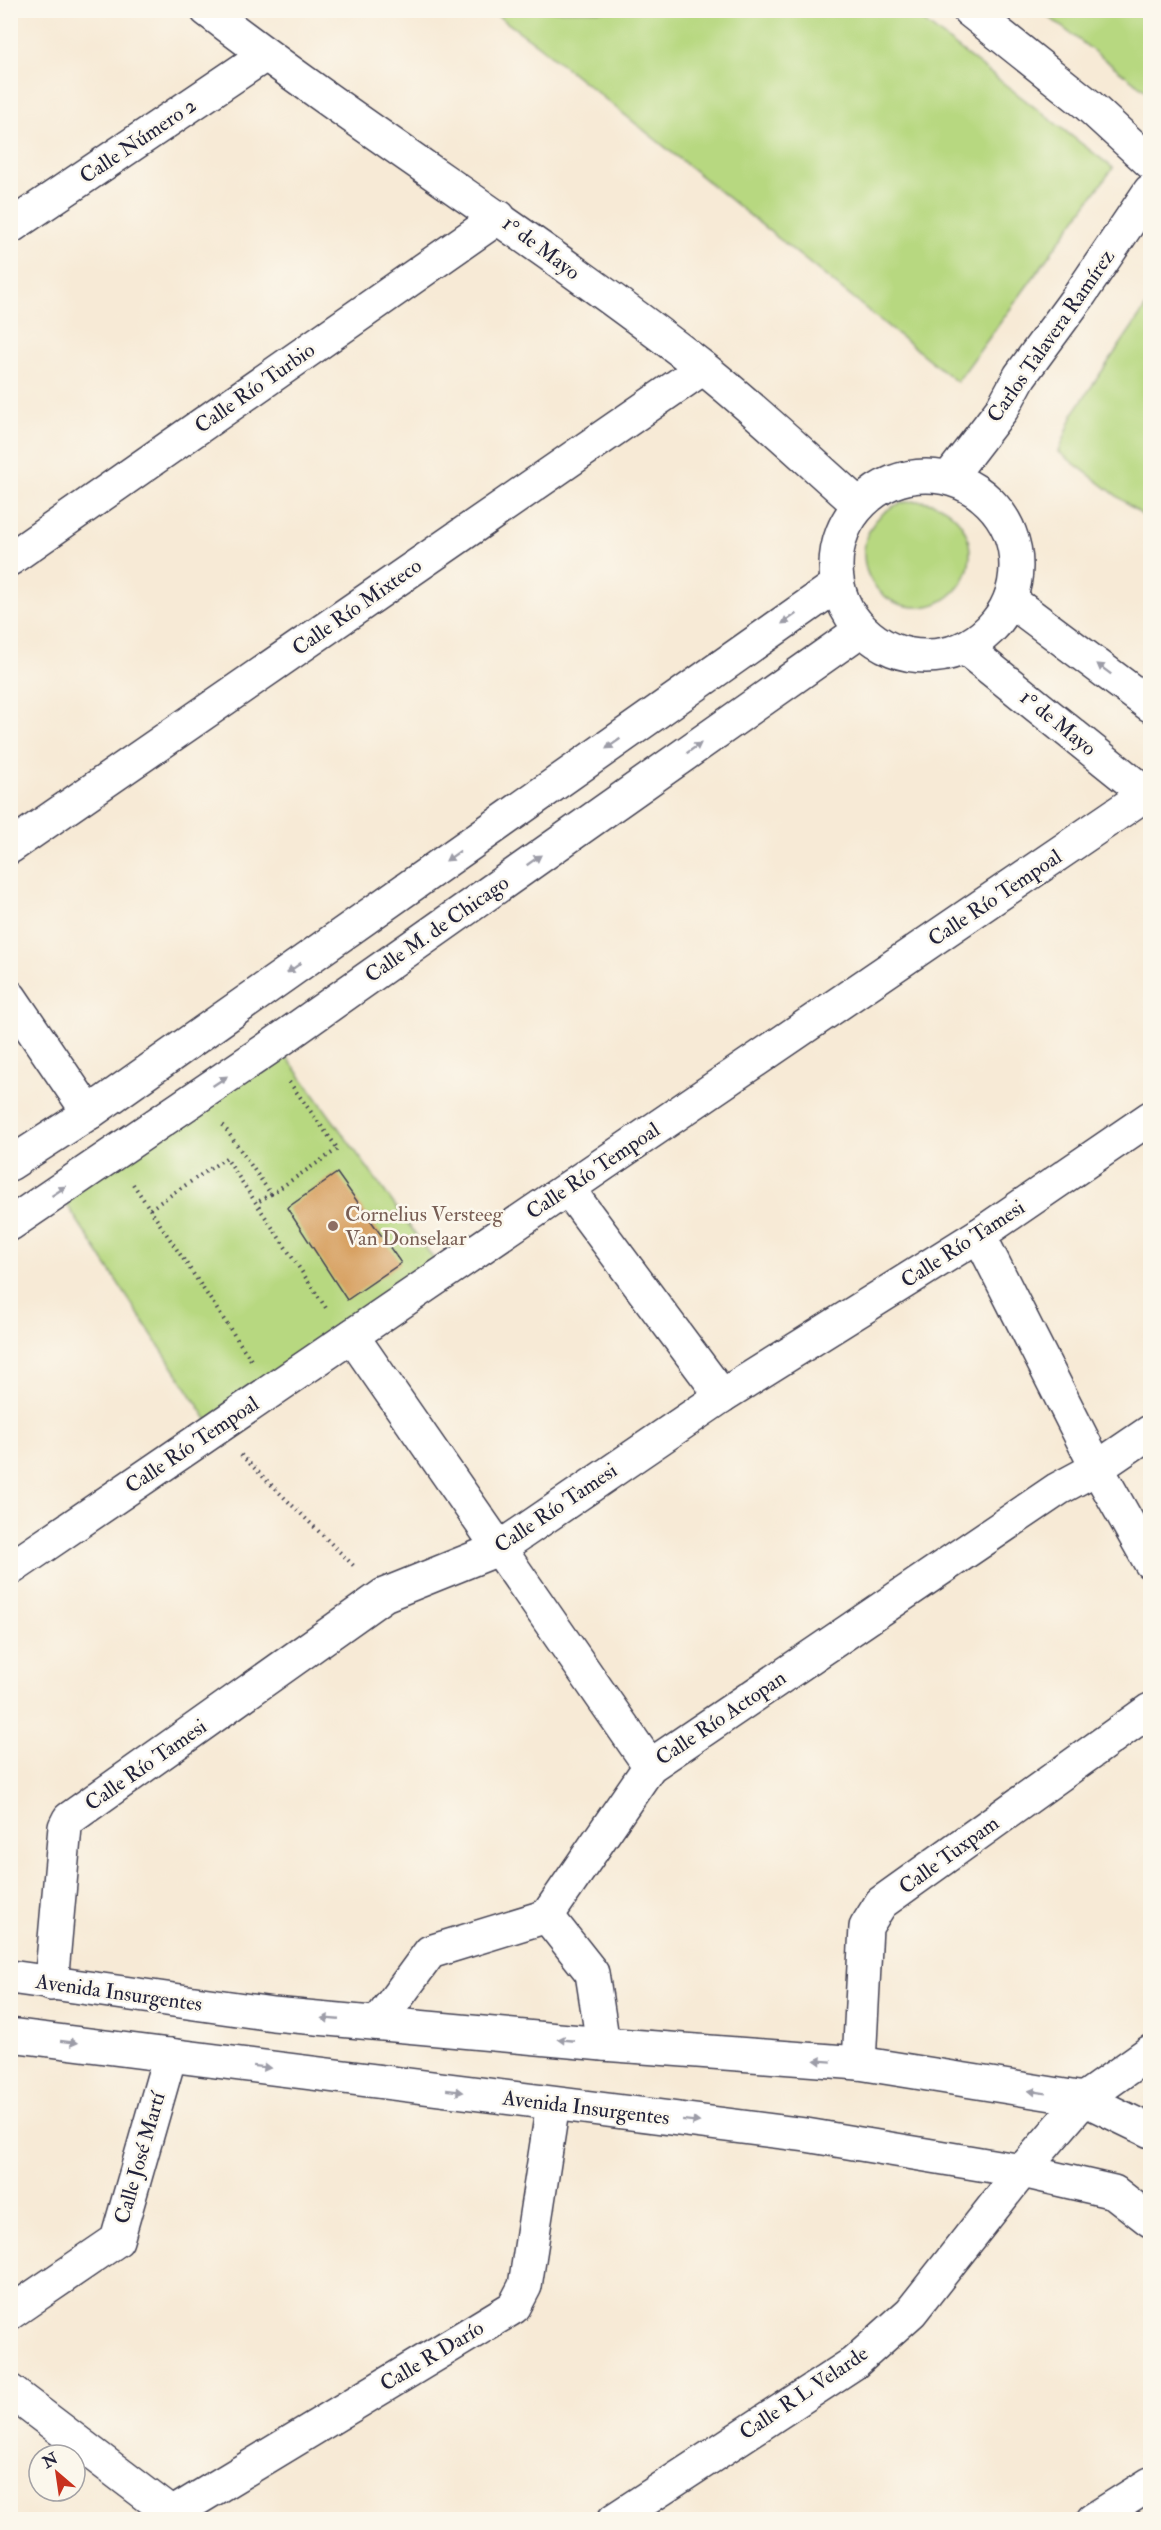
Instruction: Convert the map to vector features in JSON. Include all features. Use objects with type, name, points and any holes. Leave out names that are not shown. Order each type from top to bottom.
[{"type":"street","name":"1° de Mayo","points":[[207,10],[265,55],[499,217],[703,368],[859,505]]},
{"type":"street","points":[[969,10],[1087,104],[1149,167]]},
{"type":"street","name":"Calle Número 2","points":[[10,227],[265,55]]},
{"type":"street","name":"Carlos Talavera Ramírez","points":[[949,478],[1002,409],[1020,376],[1081,293],[1150,191]]},
{"type":"street","name":"Calle Río Turbio","points":[[10,558],[499,217]]},
{"type":"street","name":"Calle Río Mixteco","points":[[10,847],[703,368]]},
{"type":"street","points":[[930,475],[949,478],[973,488],[993,504],[1008,525],[1015,549],[1017,574],[1010,600],[992,628],[965,648],[944,655],[922,656],[899,653],[879,644],[861,630],[846,610],[837,585],[836,557],[843,529],[859,505],[874,492],[891,482],[930,475]]},
{"type":"street","points":[[10,1164],[89,1113],[837,585]]},
{"type":"street","points":[[1010,600],[1150,705]]},
{"type":"street","name":"Calle M. de Chicago","points":[[10,1224],[266,1050],[861,630]]},
{"type":"street","name":"1° de Mayo","points":[[965,648],[1148,796]]},
{"type":"street","name":"Calle Río Tempoal","points":[[10,1569],[1148,796]]},
{"type":"street","points":[[10,997],[89,1113]]},
{"type":"street","name":"Calle Río Tamesi","points":[[51,1984],[64,1827],[69,1819],[384,1595],[498,1549],[722,1396],[979,1235],[1150,1118]]},
{"type":"street","points":[[568,1189],[722,1396]]},
{"type":"street","points":[[979,1235],[1097,1468],[1150,1562]]},
{"type":"street","points":[[352,1336],[650,1766]]},
{"type":"street","points":[[1097,1468],[1150,1432]]},
{"type":"street","name":"Calle Río Actopan","points":[[547,1916],[650,1766],[1058,1489],[1097,1468]]},
{"type":"street","name":"Calle Tuxpam","points":[[859,2063],[866,1928],[881,1903],[1150,1710]]},
{"type":"street","points":[[378,2023],[430,1952],[547,1916],[592,1973],[603,2044]]},
{"type":"street","name":"Avenida Insurgentes","points":[[10,1977],[273,2014],[603,2044],[859,2063],[1084,2099],[1150,2131]]},
{"type":"street","name":"Avenida Insurgentes","points":[[10,2035],[806,2135],[1022,2171],[1114,2192],[1150,2220]]},
{"type":"street","name":"Calle R L Velarde","points":[[614,2520],[854,2363],[911,2312],[1022,2171],[1084,2099],[1150,2052]]},
{"type":"street","name":"Calle José Martí","points":[[10,2313],[117,2240],[170,2055]]},
{"type":"street","name":"Calle R Darío","points":[[176,2517],[514,2307],[525,2286],[553,2104]]},
{"type":"street","points":[[10,2391],[176,2517]]},
{"type":"street","points":[[1093,2520],[1150,2484]]},
{"type":"path","points":[[256,1203],[338,1149],[266,1050]]},
{"type":"path","points":[[201,1094],[271,1194]]},
{"type":"path","points":[[261,1355],[252,1362],[150,1209],[226,1158],[329,1312]]},
{"type":"path","points":[[214,1430],[384,1595]]},
{"type":"green space","points":[[491,11],[910,11],[1113,168],[957,382],[538,45]]},
{"type":"green space","points":[[1041,11],[1150,11],[1150,94]]},
{"type":"green space","points":[[1150,301],[1150,521],[1059,452],[1074,412]]},
{"type":"green space","points":[[917,501],[937,505],[955,516],[966,534],[970,554],[966,574],[955,592],[937,603],[917,607],[897,603],[879,592],[868,574],[864,554],[868,534],[879,516],[897,505]]},
{"type":"green space","points":[[276,1042],[444,1273],[214,1430],[58,1191]]},
{"type":"building","points":[[337,1173],[401,1263],[347,1300],[287,1208]]},
{"type":"place","name":"Cornelius Versteeg Van Donselaar","points":[[333,1226]]}]
